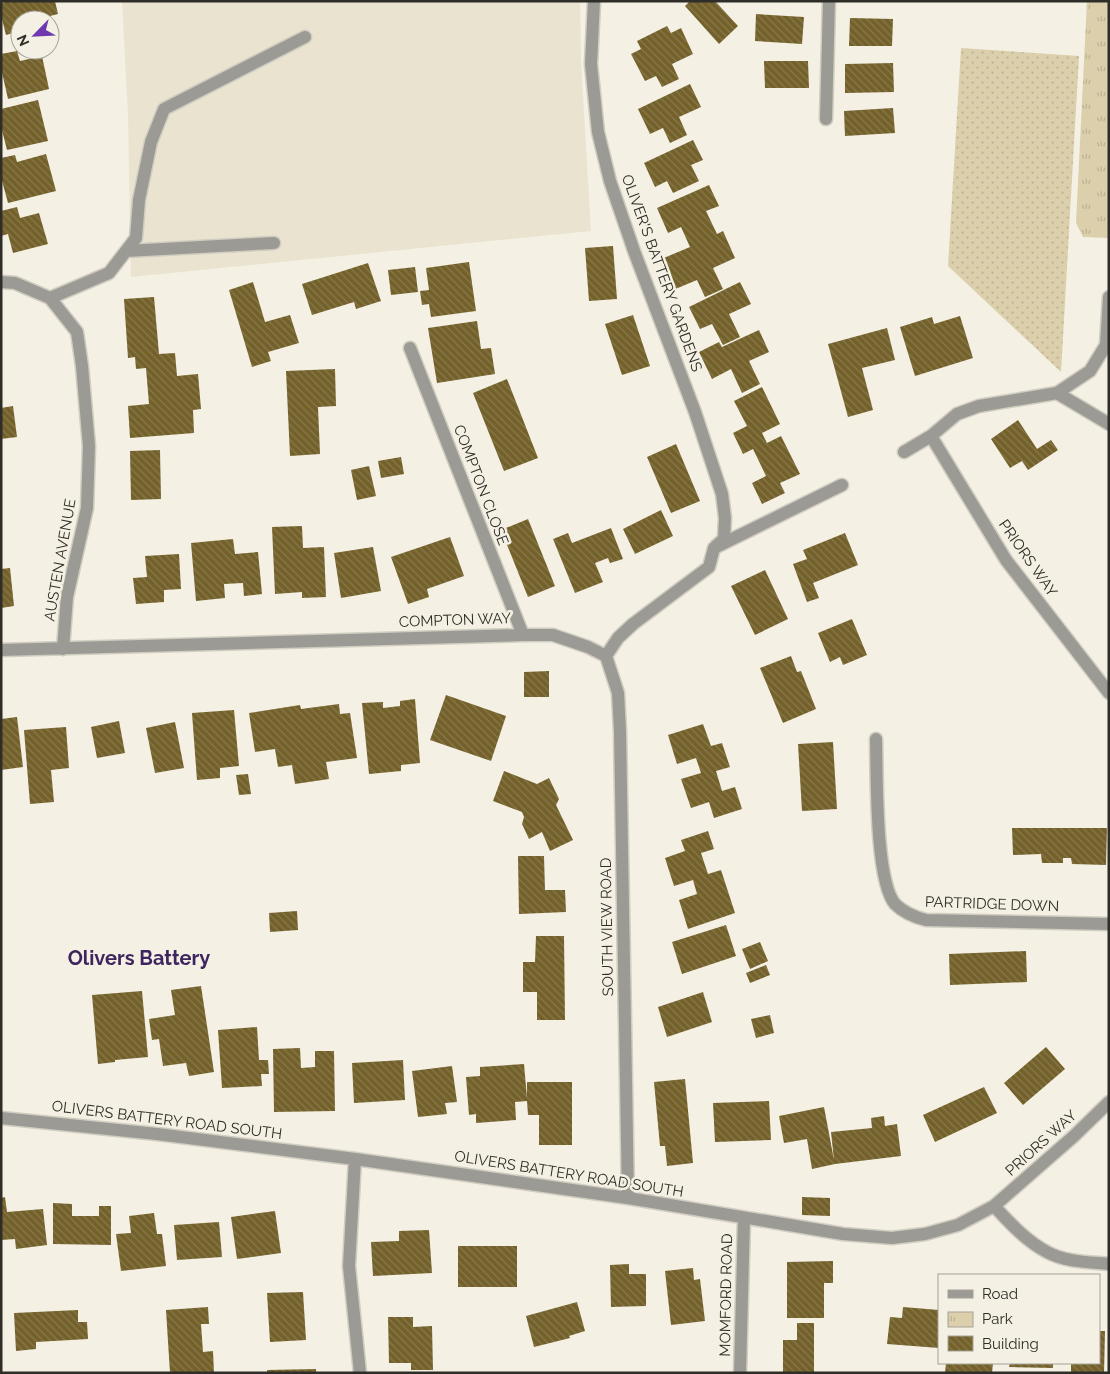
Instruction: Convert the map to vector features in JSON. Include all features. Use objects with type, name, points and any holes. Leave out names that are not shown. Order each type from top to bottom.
[{"type":"street","name":"OLIVER'S BATTERY GARDENS","points":[[594,1],[591,64],[598,132],[610,181],[634,251],[695,412],[722,494],[725,518],[724,539],[714,548]]},
{"type":"street","points":[[826,119],[829,1]]},
{"type":"street","points":[[50,298],[109,273],[136,238],[139,200],[151,142],[164,109],[305,37]]},
{"type":"street","points":[[126,251],[274,243]]},
{"type":"street","name":"AUSTEN AVENUE","points":[[1,282],[15,282],[50,298],[76,332],[82,366],[89,446],[87,508],[67,597],[63,649]]},
{"type":"street","points":[[904,452],[931,436],[957,414],[979,406],[1056,393],[1090,370],[1106,345],[1109,297]]},
{"type":"street","name":"COMPTON CLOSE","points":[[410,348],[523,634]]},
{"type":"street","points":[[1056,393],[1109,424]]},
{"type":"street","name":"PRIORS WAY","points":[[931,436],[1006,560],[1109,693]]},
{"type":"street","points":[[606,656],[618,638],[633,624],[709,567],[714,548],[842,484]]},
{"type":"street","name":"COMPTON WAY","points":[[1,650],[523,634],[553,635],[588,647],[606,656]]},
{"type":"street","name":"SOUTH VIEW ROAD","points":[[606,656],[618,693],[620,731],[628,1198]]},
{"type":"street","name":"PARTRIDGE DOWN","points":[[876,739],[878,815],[887,888],[895,903],[909,915],[926,920],[1109,924]]},
{"type":"street","name":"PRIORS WAY","points":[[994,1206],[1055,1154],[1109,1102]]},
{"type":"street","name":"OLIVERS BATTERY ROAD SOUTH","points":[[1,1118],[157,1134],[355,1159],[628,1198],[843,1234],[892,1238],[925,1234],[958,1225],[994,1206]]},
{"type":"street","points":[[355,1159],[349,1266],[360,1373]]},
{"type":"street","points":[[994,1206],[1020,1233],[1048,1253],[1081,1262],[1109,1264]]},
{"type":"street","name":"MOMFORD ROAD","points":[[740,1373],[744,1218]]},
{"type":"shaded area","points":[[122,1],[580,1],[581,62],[591,231],[131,277],[128,115]]},
{"type":"green space","points":[[1087,1],[1109,1],[1109,238],[1083,237],[1076,223]]},
{"type":"green space","points":[[961,48],[1079,56],[1061,372],[948,266]]},
{"type":"building","points":[[9,1],[55,1],[57,10],[10,10],[10,34],[6,35],[1,15],[1,3]]},
{"type":"building","points":[[690,1],[715,1],[738,26],[719,44],[685,6]]},
{"type":"building","points":[[756,14],[804,17],[802,44],[755,41]]},
{"type":"building","points":[[850,18],[893,19],[892,46],[849,46]]},
{"type":"building","points":[[667,26],[671,33],[681,28],[693,54],[672,64],[679,79],[662,87],[656,76],[645,81],[631,54],[641,49],[637,41]]},
{"type":"building","points":[[10,52],[10,60],[43,60],[49,89],[8,99],[1,68],[1,54]]},
{"type":"building","points":[[764,61],[808,61],[809,88],[765,88]]},
{"type":"building","points":[[893,63],[894,92],[845,93],[845,64]]},
{"type":"building","points":[[690,84],[701,107],[679,117],[687,135],[670,143],[663,128],[650,134],[638,109]]},
{"type":"building","points":[[38,100],[48,141],[7,150],[1,126],[1,109]]},
{"type":"building","points":[[893,108],[895,133],[845,136],[844,111]]},
{"type":"building","points":[[693,140],[703,160],[691,165],[699,181],[673,193],[667,181],[655,187],[644,163]]},
{"type":"building","points":[[46,154],[56,191],[8,203],[1,177],[1,158],[15,155],[17,162]]},
{"type":"building","points":[[709,185],[719,206],[706,211],[717,234],[723,231],[735,258],[713,268],[723,289],[705,297],[697,280],[673,290],[659,260],[690,247],[681,227],[668,233],[657,208]]},
{"type":"building","points":[[17,207],[20,218],[39,213],[48,244],[13,253],[8,234],[1,236],[1,211]]},
{"type":"building","points":[[613,246],[617,299],[589,301],[585,248]]},
{"type":"building","points":[[469,262],[476,311],[431,317],[429,304],[422,305],[420,291],[429,290],[426,268]]},
{"type":"building","points":[[368,263],[381,301],[356,309],[354,302],[312,315],[302,284]]},
{"type":"building","points":[[415,267],[418,292],[391,295],[388,270]]},
{"type":"building","points":[[253,282],[265,322],[290,315],[299,343],[268,352],[271,361],[252,367],[229,290]]},
{"type":"building","points":[[740,282],[751,304],[729,314],[740,337],[723,345],[712,324],[700,329],[689,307]]},
{"type":"building","points":[[154,297],[159,354],[175,353],[177,376],[198,374],[201,409],[193,410],[194,433],[130,438],[128,406],[149,404],[146,368],[136,369],[135,357],[128,358],[124,299]]},
{"type":"building","points":[[633,315],[650,366],[622,375],[605,324]]},
{"type":"building","points":[[960,316],[973,358],[915,376],[900,327],[932,317],[934,324]]},
{"type":"building","points":[[477,321],[481,349],[491,348],[495,374],[437,383],[428,328]]},
{"type":"building","points":[[887,328],[895,360],[862,368],[873,410],[848,417],[828,344]]},
{"type":"building","points":[[759,330],[769,352],[749,361],[760,384],[742,393],[731,369],[712,379],[699,352],[719,342],[722,347]]},
{"type":"building","points":[[335,369],[336,406],[318,407],[320,454],[290,456],[286,371]]},
{"type":"building","points":[[507,379],[538,458],[504,471],[473,393]]},
{"type":"building","points":[[762,387],[780,424],[762,433],[767,443],[781,436],[800,474],[780,483],[785,493],[762,504],[752,483],[766,476],[753,449],[743,454],[733,433],[747,426],[734,401]]},
{"type":"building","points":[[13,406],[17,437],[1,439],[1,408]]},
{"type":"building","points":[[1018,420],[1037,449],[1051,440],[1058,450],[1028,470],[1022,461],[1010,468],[991,439]]},
{"type":"building","points":[[676,444],[700,501],[671,513],[647,457]]},
{"type":"building","points":[[160,450],[161,499],[131,500],[130,451]]},
{"type":"building","points":[[401,457],[404,474],[381,478],[378,461]]},
{"type":"building","points":[[369,466],[376,496],[357,500],[351,470]]},
{"type":"building","points":[[661,510],[673,536],[635,554],[623,529]]},
{"type":"building","points":[[528,519],[555,586],[528,597],[501,530]]},
{"type":"building","points":[[302,526],[303,548],[324,547],[326,597],[302,598],[302,592],[275,594],[272,527]]},
{"type":"building","points":[[611,528],[623,559],[610,563],[608,558],[595,563],[603,582],[575,593],[553,539],[568,533],[572,543]]},
{"type":"building","points":[[845,533],[858,565],[813,583],[819,598],[807,602],[793,564],[807,559],[803,550]]},
{"type":"building","points":[[450,537],[464,576],[427,589],[429,597],[408,604],[391,557]]},
{"type":"building","points":[[233,539],[235,554],[258,552],[262,594],[244,596],[243,583],[224,584],[225,598],[196,601],[191,543]]},
{"type":"building","points":[[373,547],[381,591],[341,598],[334,553]]},
{"type":"building","points":[[179,554],[181,589],[164,590],[164,602],[136,604],[133,578],[147,577],[145,556]]},
{"type":"building","points":[[10,568],[14,606],[1,608],[1,569]]},
{"type":"building","points":[[765,570],[788,619],[755,635],[731,586]]},
{"type":"building","points":[[852,619],[867,655],[843,665],[840,657],[830,662],[818,633]]},
{"type":"building","points":[[791,656],[797,672],[801,671],[816,709],[783,723],[760,668]]},
{"type":"building","points":[[549,671],[549,697],[524,697],[524,672]]},
{"type":"building","points":[[446,695],[506,716],[491,761],[430,740]]},
{"type":"building","points":[[415,699],[420,763],[401,765],[401,771],[369,774],[362,703],[383,702],[383,708],[400,706],[400,701]]},
{"type":"building","points":[[339,704],[340,714],[350,713],[357,758],[326,762],[329,779],[295,784],[292,765],[278,767],[275,749],[255,752],[249,713],[300,705],[301,709]]},
{"type":"building","points":[[234,710],[239,766],[220,768],[220,778],[197,780],[192,713]]},
{"type":"building","points":[[17,717],[23,767],[1,770],[1,719]]},
{"type":"building","points":[[119,721],[125,753],[97,758],[91,727]]},
{"type":"building","points":[[175,722],[184,768],[155,773],[146,728]]},
{"type":"building","points":[[703,724],[711,746],[722,743],[730,767],[716,771],[722,791],[735,787],[742,809],[714,818],[709,802],[691,808],[681,779],[701,773],[696,758],[677,764],[668,735]]},
{"type":"building","points":[[66,727],[69,768],[51,770],[54,802],[30,804],[24,730]]},
{"type":"building","points":[[833,742],[837,809],[802,811],[798,744]]},
{"type":"building","points":[[504,771],[537,784],[549,778],[559,799],[556,805],[573,840],[550,851],[542,832],[529,839],[522,824],[524,817],[522,812],[493,801]]},
{"type":"building","points":[[248,774],[251,794],[239,795],[236,775]]},
{"type":"building","points":[[1012,828],[1107,828],[1106,865],[1072,864],[1071,858],[1063,858],[1063,863],[1042,863],[1041,854],[1013,855]]},
{"type":"building","points":[[708,831],[714,849],[701,853],[708,874],[721,870],[735,913],[688,929],[679,900],[697,894],[693,880],[674,886],[665,858],[685,851],[681,840]]},
{"type":"building","points":[[518,856],[544,856],[545,890],[565,890],[566,912],[519,914]]},
{"type":"building","points":[[297,911],[298,930],[270,932],[269,913]]},
{"type":"building","points":[[726,925],[736,956],[682,974],[672,942]]},
{"type":"building","points":[[536,936],[564,936],[565,1020],[537,1020],[537,992],[523,992],[523,962],[535,962]]},
{"type":"building","points":[[760,942],[768,961],[750,969],[742,949]]},
{"type":"building","points":[[1026,951],[1027,982],[950,985],[949,954]]},
{"type":"building","points":[[766,965],[770,975],[750,983],[746,973]]},
{"type":"building","points":[[201,986],[214,1072],[189,1076],[186,1063],[163,1066],[159,1039],[152,1040],[149,1019],[175,1015],[171,990]]},
{"type":"building","points":[[142,991],[148,1057],[115,1060],[115,1062],[98,1064],[92,995]]},
{"type":"building","points":[[703,992],[712,1022],[667,1037],[658,1007]]},
{"type":"building","points":[[770,1015],[774,1033],[756,1038],[751,1019]]},
{"type":"building","points":[[257,1027],[259,1060],[268,1060],[269,1074],[261,1074],[262,1086],[222,1088],[218,1030]]},
{"type":"building","points":[[1046,1047],[1065,1069],[1023,1105],[1004,1083]]},
{"type":"building","points":[[300,1048],[301,1068],[315,1067],[315,1051],[334,1051],[335,1111],[274,1112],[273,1049]]},
{"type":"building","points":[[403,1060],[405,1100],[354,1103],[352,1063]]},
{"type":"building","points":[[524,1064],[527,1098],[527,1082],[572,1082],[572,1145],[539,1145],[539,1115],[528,1115],[527,1101],[515,1102],[516,1120],[476,1123],[476,1114],[469,1115],[466,1077],[480,1076],[480,1067]]},
{"type":"building","points":[[452,1066],[457,1102],[445,1103],[447,1114],[418,1117],[412,1071]]},
{"type":"building","points":[[685,1079],[693,1163],[667,1166],[665,1146],[660,1146],[654,1082]]},
{"type":"building","points":[[984,1087],[997,1113],[935,1142],[923,1115]]},
{"type":"building","points":[[769,1101],[771,1140],[715,1142],[713,1103]]},
{"type":"building","points":[[824,1107],[834,1160],[831,1132],[872,1128],[871,1118],[884,1116],[885,1126],[897,1124],[901,1156],[835,1164],[812,1169],[807,1139],[784,1143],[779,1116]]},
{"type":"building","points":[[5,1197],[7,1212],[43,1209],[47,1245],[16,1249],[15,1239],[1,1240],[1,1198]]},
{"type":"building","points":[[802,1197],[830,1198],[830,1216],[802,1215]]},
{"type":"building","points":[[53,1203],[72,1204],[72,1216],[99,1216],[99,1206],[111,1206],[111,1245],[53,1244]]},
{"type":"building","points":[[275,1211],[281,1253],[237,1259],[231,1217]]},
{"type":"building","points":[[154,1213],[157,1234],[162,1234],[166,1266],[121,1271],[116,1234],[131,1233],[129,1216]]},
{"type":"building","points":[[219,1222],[222,1257],[177,1260],[174,1225]]},
{"type":"building","points":[[429,1230],[432,1273],[373,1276],[371,1242],[399,1241],[399,1231]]},
{"type":"building","points":[[458,1246],[517,1246],[517,1287],[458,1287]]},
{"type":"building","points":[[833,1261],[833,1283],[824,1283],[824,1318],[787,1318],[787,1262]]},
{"type":"building","points":[[629,1264],[629,1274],[646,1274],[646,1306],[611,1307],[610,1265]]},
{"type":"building","points":[[693,1268],[694,1280],[700,1279],[705,1321],[671,1325],[665,1271]]},
{"type":"building","points":[[303,1292],[306,1340],[270,1342],[267,1293]]},
{"type":"building","points":[[577,1302],[585,1331],[569,1336],[570,1338],[534,1347],[526,1316]]},
{"type":"building","points":[[208,1307],[209,1324],[201,1324],[203,1352],[213,1351],[214,1373],[170,1373],[166,1310]]},
{"type":"building","points":[[903,1307],[938,1310],[938,1348],[887,1344],[890,1317],[902,1318]]},
{"type":"building","points":[[78,1310],[78,1322],[87,1322],[88,1339],[36,1342],[36,1349],[16,1351],[14,1313]]},
{"type":"building","points":[[388,1317],[413,1317],[413,1327],[432,1326],[433,1370],[411,1370],[411,1363],[389,1363]]},
{"type":"building","points":[[797,1323],[814,1323],[814,1373],[783,1373],[783,1340],[797,1340]]},
{"type":"building","points":[[1100,1331],[1105,1331],[1104,1373],[1071,1372],[1071,1364],[1100,1364]]},
{"type":"building","points":[[946,1364],[993,1364],[992,1373],[945,1373]]},
{"type":"building","points":[[1010,1364],[1053,1364],[1053,1368],[1009,1367]]},
{"type":"building","points":[[316,1369],[316,1373],[267,1373],[267,1370]]},
{"type":"district","name":"Olivers Battery","points":[[139,958]]}]
